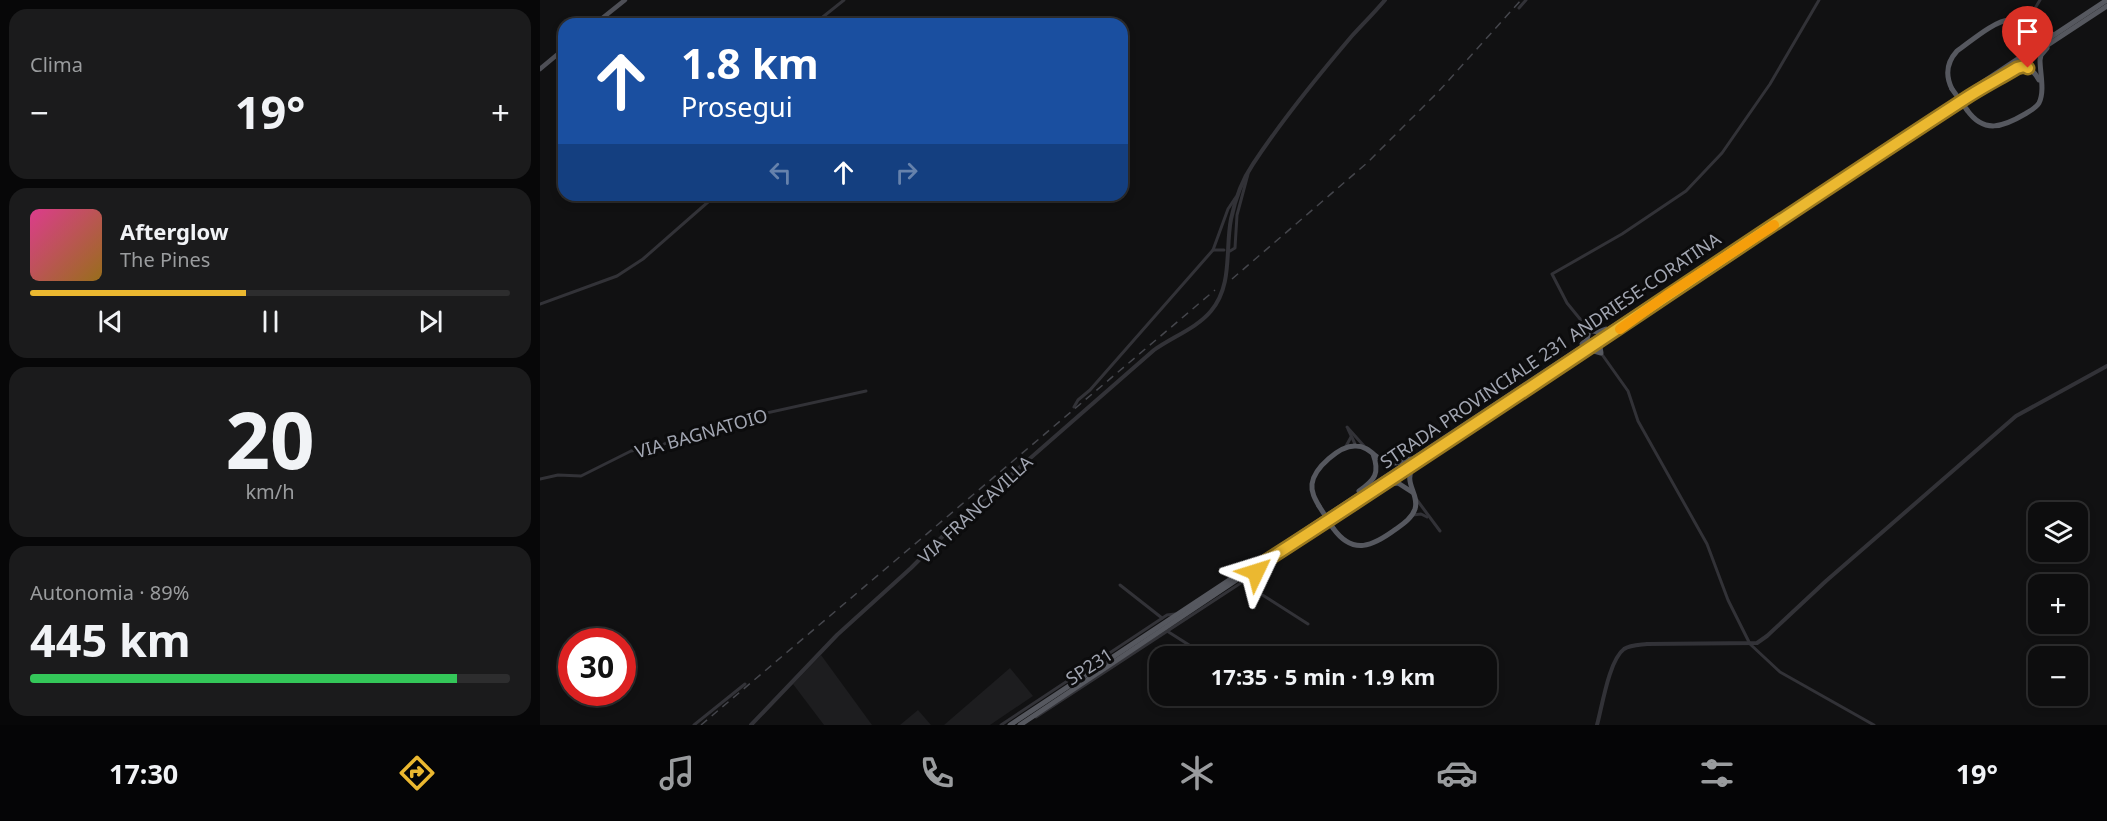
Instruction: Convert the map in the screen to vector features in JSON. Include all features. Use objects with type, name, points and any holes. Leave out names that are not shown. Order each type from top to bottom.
[{"type":"highway","name":"STRADA PROVINCIALE 231 ANDRIESE-CORATINA","points":[[2083,19],[2107,0]]},
{"type":"highway","name":"STRADA PROVINCIALE 231 ANDRIESE-CORATINA","points":[[1022,725],[1258,566],[1555,372],[1630,319],[1661,293],[2083,19],[2107,6]]},
{"type":"highway","points":[[2083,19],[2043,51],[2040,60],[2041,95],[2039,103],[2034,109],[2008,124],[1992,126],[1977,121],[1952,89],[1948,70],[1949,63],[1957,51],[2002,21],[2008,20],[2022,24],[2040,35],[2048,36],[2083,19]]},
{"type":"highway","points":[[1986,82],[2022,52],[2028,38],[2022,24]]},
{"type":"highway","points":[[1986,82],[1997,81],[2021,66],[2033,71],[2040,82]]},
{"type":"highway","points":[[1541,375],[1550,366],[1585,342],[1589,336],[1589,330],[1601,331],[1623,317],[1630,319]]},
{"type":"highway","points":[[1555,372],[1589,351],[1601,353],[1602,343],[1630,319]]},
{"type":"highway","name":"STRADA PROVINCIALE 231 ANDRIESE-CORATINA","points":[[1010,725],[1541,375],[1630,319]]},
{"type":"highway","points":[[1412,460],[1408,459],[1395,464],[1386,463],[1365,447],[1356,446],[1344,450],[1325,462],[1314,477],[1312,491],[1318,506],[1343,540],[1351,544],[1370,545],[1395,530],[1412,515],[1415,496],[1410,486],[1411,473],[1415,465],[1429,455]]},
{"type":"highway","points":[[1343,506],[1374,478],[1377,465],[1372,453]]},
{"type":"highway","points":[[1381,487],[1398,483],[1415,496]]},
{"type":"main road","points":[[602,18],[625,0]]},
{"type":"main road","points":[[540,69],[558,54]]},
{"type":"street","points":[[822,18],[844,0]]},
{"type":"street","points":[[1074,407],[1213,250],[1248,173],[1306,92],[1385,0]]},
{"type":"street","points":[[1519,8],[1526,0]]},
{"type":"street","points":[[1589,330],[1568,303],[1552,274],[1630,229],[1686,191],[1722,153],[1770,84],[1819,0]]},
{"type":"street","points":[[2022,24],[2040,0]]},
{"type":"street","points":[[1230,251],[1235,248],[1237,215],[1248,173]]},
{"type":"street","points":[[540,304],[617,276],[643,259],[709,201]]},
{"type":"street","name":"VIA FRANCAVILLA","points":[[751,725],[837,635],[911,568],[956,523],[1165,342],[1196,324],[1212,310],[1224,287],[1230,209]]},
{"type":"street","points":[[1213,250],[1224,250]]},
{"type":"street","points":[[1601,353],[1628,391],[1638,421],[1707,544],[1728,600],[1750,644],[1780,672],[1874,725]]},
{"type":"street","points":[[1597,725],[1612,668],[1624,649],[1647,644],[1756,643],[1767,636],[2016,416],[2107,366]]},
{"type":"street","name":"VIA BAGNATOIO","points":[[540,479],[558,475],[581,476],[631,451],[662,445],[685,434],[739,419],[866,391]]},
{"type":"street","points":[[1352,435],[1356,446]]},
{"type":"street","points":[[1352,435],[1365,447]]},
{"type":"street","points":[[1344,450],[1352,435]]},
{"type":"street","points":[[1415,496],[1440,531]]},
{"type":"street","points":[[1415,507],[1424,509]]},
{"type":"street","points":[[1415,507],[1427,515]]},
{"type":"street","points":[[1412,515],[1427,515]]},
{"type":"street","points":[[1022,725],[1242,582],[1256,572],[1258,566]]},
{"type":"street","points":[[1242,582],[1308,624]]},
{"type":"street","points":[[1120,585],[1162,618]]},
{"type":"street","name":"SP231","points":[[1001,725],[1162,618],[1180,613]]},
{"type":"street","points":[[1167,630],[1191,646]]},
{"type":"street","points":[[694,725],[745,684]]},
{"type":"shaded area","points":[[821,655],[872,725],[824,725],[793,684]]},
{"type":"shaded area","points":[[1010,668],[1033,696],[990,725],[944,725]]},
{"type":"shaded area","points":[[918,710],[931,725],[900,725]]},
{"type":"railway","points":[[1232,279],[1367,163],[1439,91],[1521,0]]},
{"type":"railway","points":[[701,725],[1215,290]]},
{"type":"slow traffic","points":[[1620,329],[1774,225]]},
{"type":"route","points":[[1256,572],[1258,566],[1633,321],[1666,296],[1987,84],[1997,81],[2021,66],[2028,68]]}]
